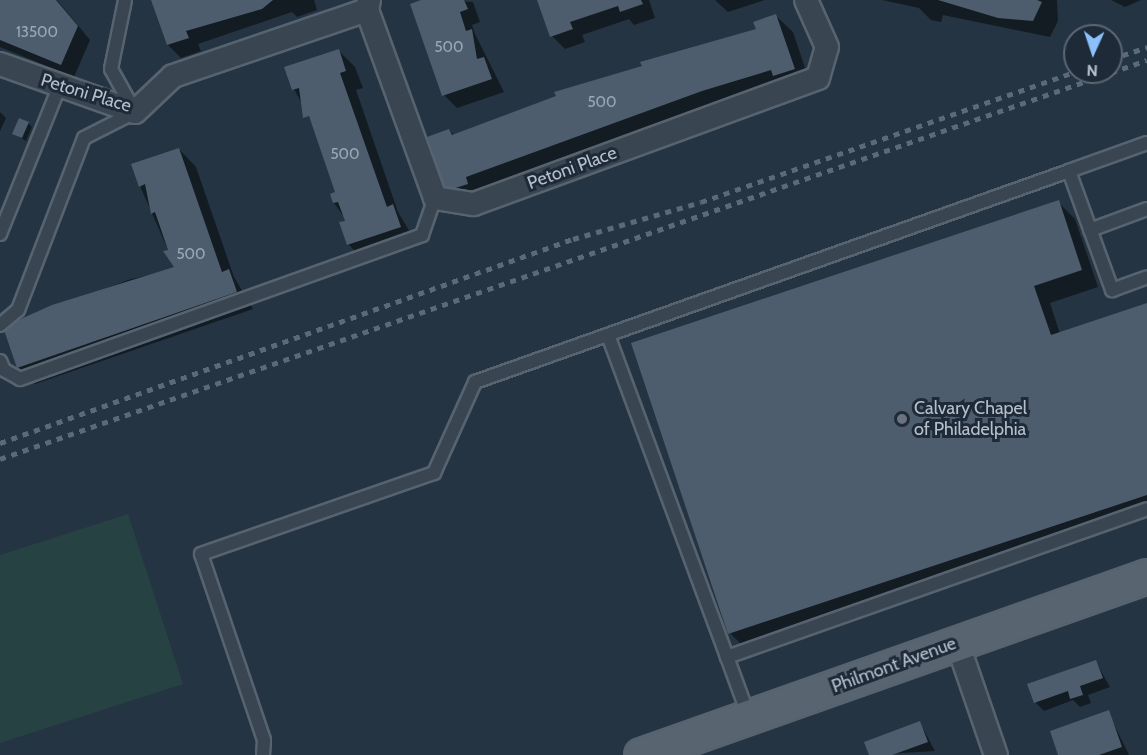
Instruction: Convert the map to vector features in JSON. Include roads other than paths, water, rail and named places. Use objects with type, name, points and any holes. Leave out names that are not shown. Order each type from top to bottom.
[{"type":"main road","name":"Philmont Avenue","points":[[653,753],[957,642],[1147,576]]},
{"type":"street","name":"Petoni Place","points":[[0,64],[135,112],[173,76],[368,5],[435,198],[474,204],[818,78],[827,47],[806,0]]},
{"type":"street","points":[[957,642],[996,755]]},
{"type":"lane","points":[[0,325],[18,310],[84,138],[135,112],[111,69],[126,0]]},
{"type":"lane","points":[[0,234],[60,87]]},
{"type":"lane","points":[[263,755],[264,740],[201,554],[434,473],[475,382],[1147,144]]},
{"type":"lane","points":[[1069,171],[1112,290],[1147,277]]},
{"type":"lane","points":[[0,360],[4,370],[20,379],[422,235],[435,198]]},
{"type":"lane","points":[[1090,230],[1147,209]]},
{"type":"lane","points":[[608,335],[749,717]]},
{"type":"lane","points":[[727,657],[1147,509]]},
{"type":"railway","points":[[1123,55],[1147,47]]},
{"type":"railway","points":[[0,459],[1147,60]]},
{"type":"railway","points":[[0,443],[573,239],[701,202],[1063,76]]},
{"type":"place","name":"Calvary Chapel of Philadelphia","points":[[902,419]]}]
